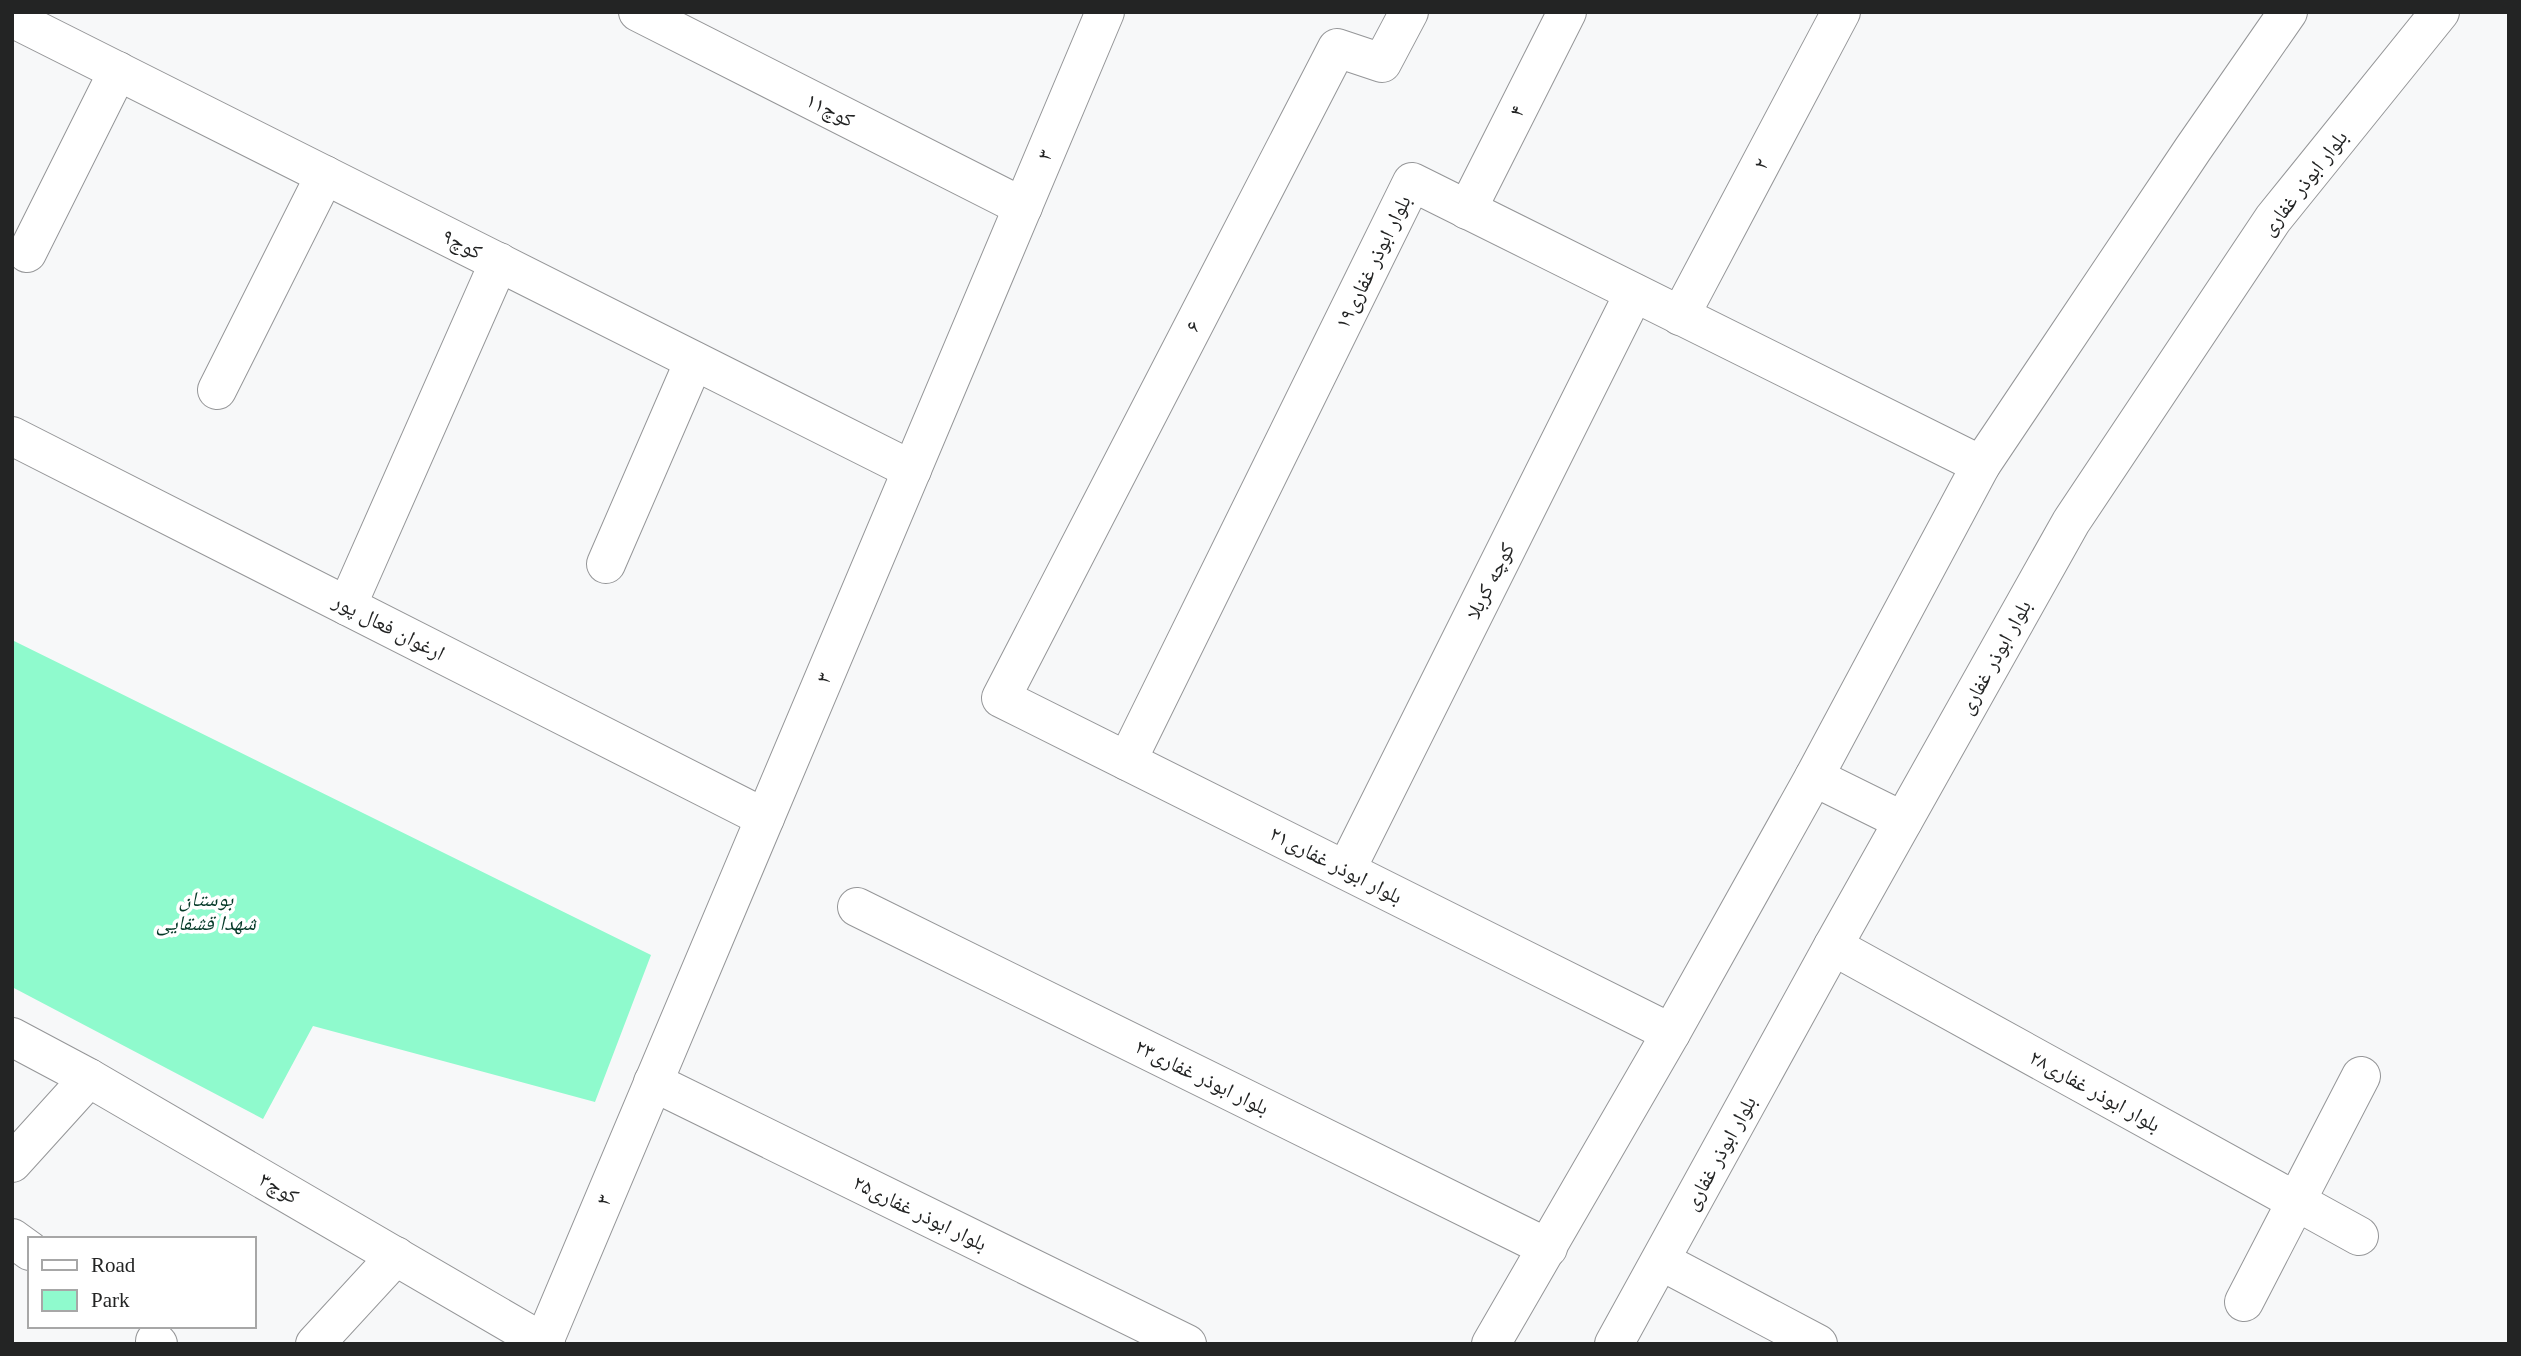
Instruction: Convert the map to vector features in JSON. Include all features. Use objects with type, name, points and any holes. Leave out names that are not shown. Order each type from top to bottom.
[{"type":"street","name":"۱۱کوچ","points":[[638,12],[1023,207]]},
{"type":"street","name":"۳","points":[[544,1343],[1105,12]]},
{"type":"street","name":"۶","points":[[1001,698],[1336,48],[1382,63],[1409,12]]},
{"type":"street","name":"۴","points":[[1467,210],[1567,12]]},
{"type":"street","name":"۲","points":[[1680,316],[1841,12]]},
{"type":"street","name":"بلوار ابوذر غفاری","points":[[1614,1344],[2064,534],[2273,219],[2440,12]]},
{"type":"street","name":"۹کوچ","points":[[12,18],[912,470]]},
{"type":"street","points":[[1491,1344],[1671,1033],[1814,778],[1981,465],[2193,149],[2273,20]]},
{"type":"street","points":[[27,253],[118,71]]},
{"type":"street","points":[[217,390],[325,175]]},
{"type":"street","name":"بلوار ابوذر غفاری۱۹","points":[[1127,761],[1412,182],[1981,465]]},
{"type":"street","points":[[347,606],[499,262]]},
{"type":"street","name":"کوچه کربلا","points":[[1346,870],[1634,293]]},
{"type":"street","points":[[607,564],[694,361]]},
{"type":"street","name":"ارغوان فعال پور","points":[[12,436],[765,818]]},
{"type":"street","name":"۲۱بلوار ابوذر غفاری","points":[[1001,698],[1671,1033]]},
{"type":"street","points":[[1814,778],[1903,821]]},
{"type":"street","name":"بلوار ابوذر غفاری۲۳","points":[[857,907],[1548,1248]]},
{"type":"street","name":"بلوار ابوذر غفاری۲۸","points":[[1833,946],[2358,1236]]},
{"type":"street","name":"۳کوچ","points":[[12,1037],[89,1078],[544,1343]]},
{"type":"street","points":[[2244,1302],[2361,1076]]},
{"type":"street","points":[[12,1163],[89,1078]]},
{"type":"street","name":"بلوار ابوذر غفاری۲۵","points":[[653,1082],[1187,1344]]},
{"type":"street","points":[[12,1238],[28,1250]]},
{"type":"street","points":[[315,1344],[396,1255]]},
{"type":"street","points":[[1661,1262],[1818,1344]]},
{"type":"green space","name":"بوستان شهدا قشقایی","points":[[12,640],[651,955],[595,1102],[313,1026],[263,1119],[12,987]]}]
